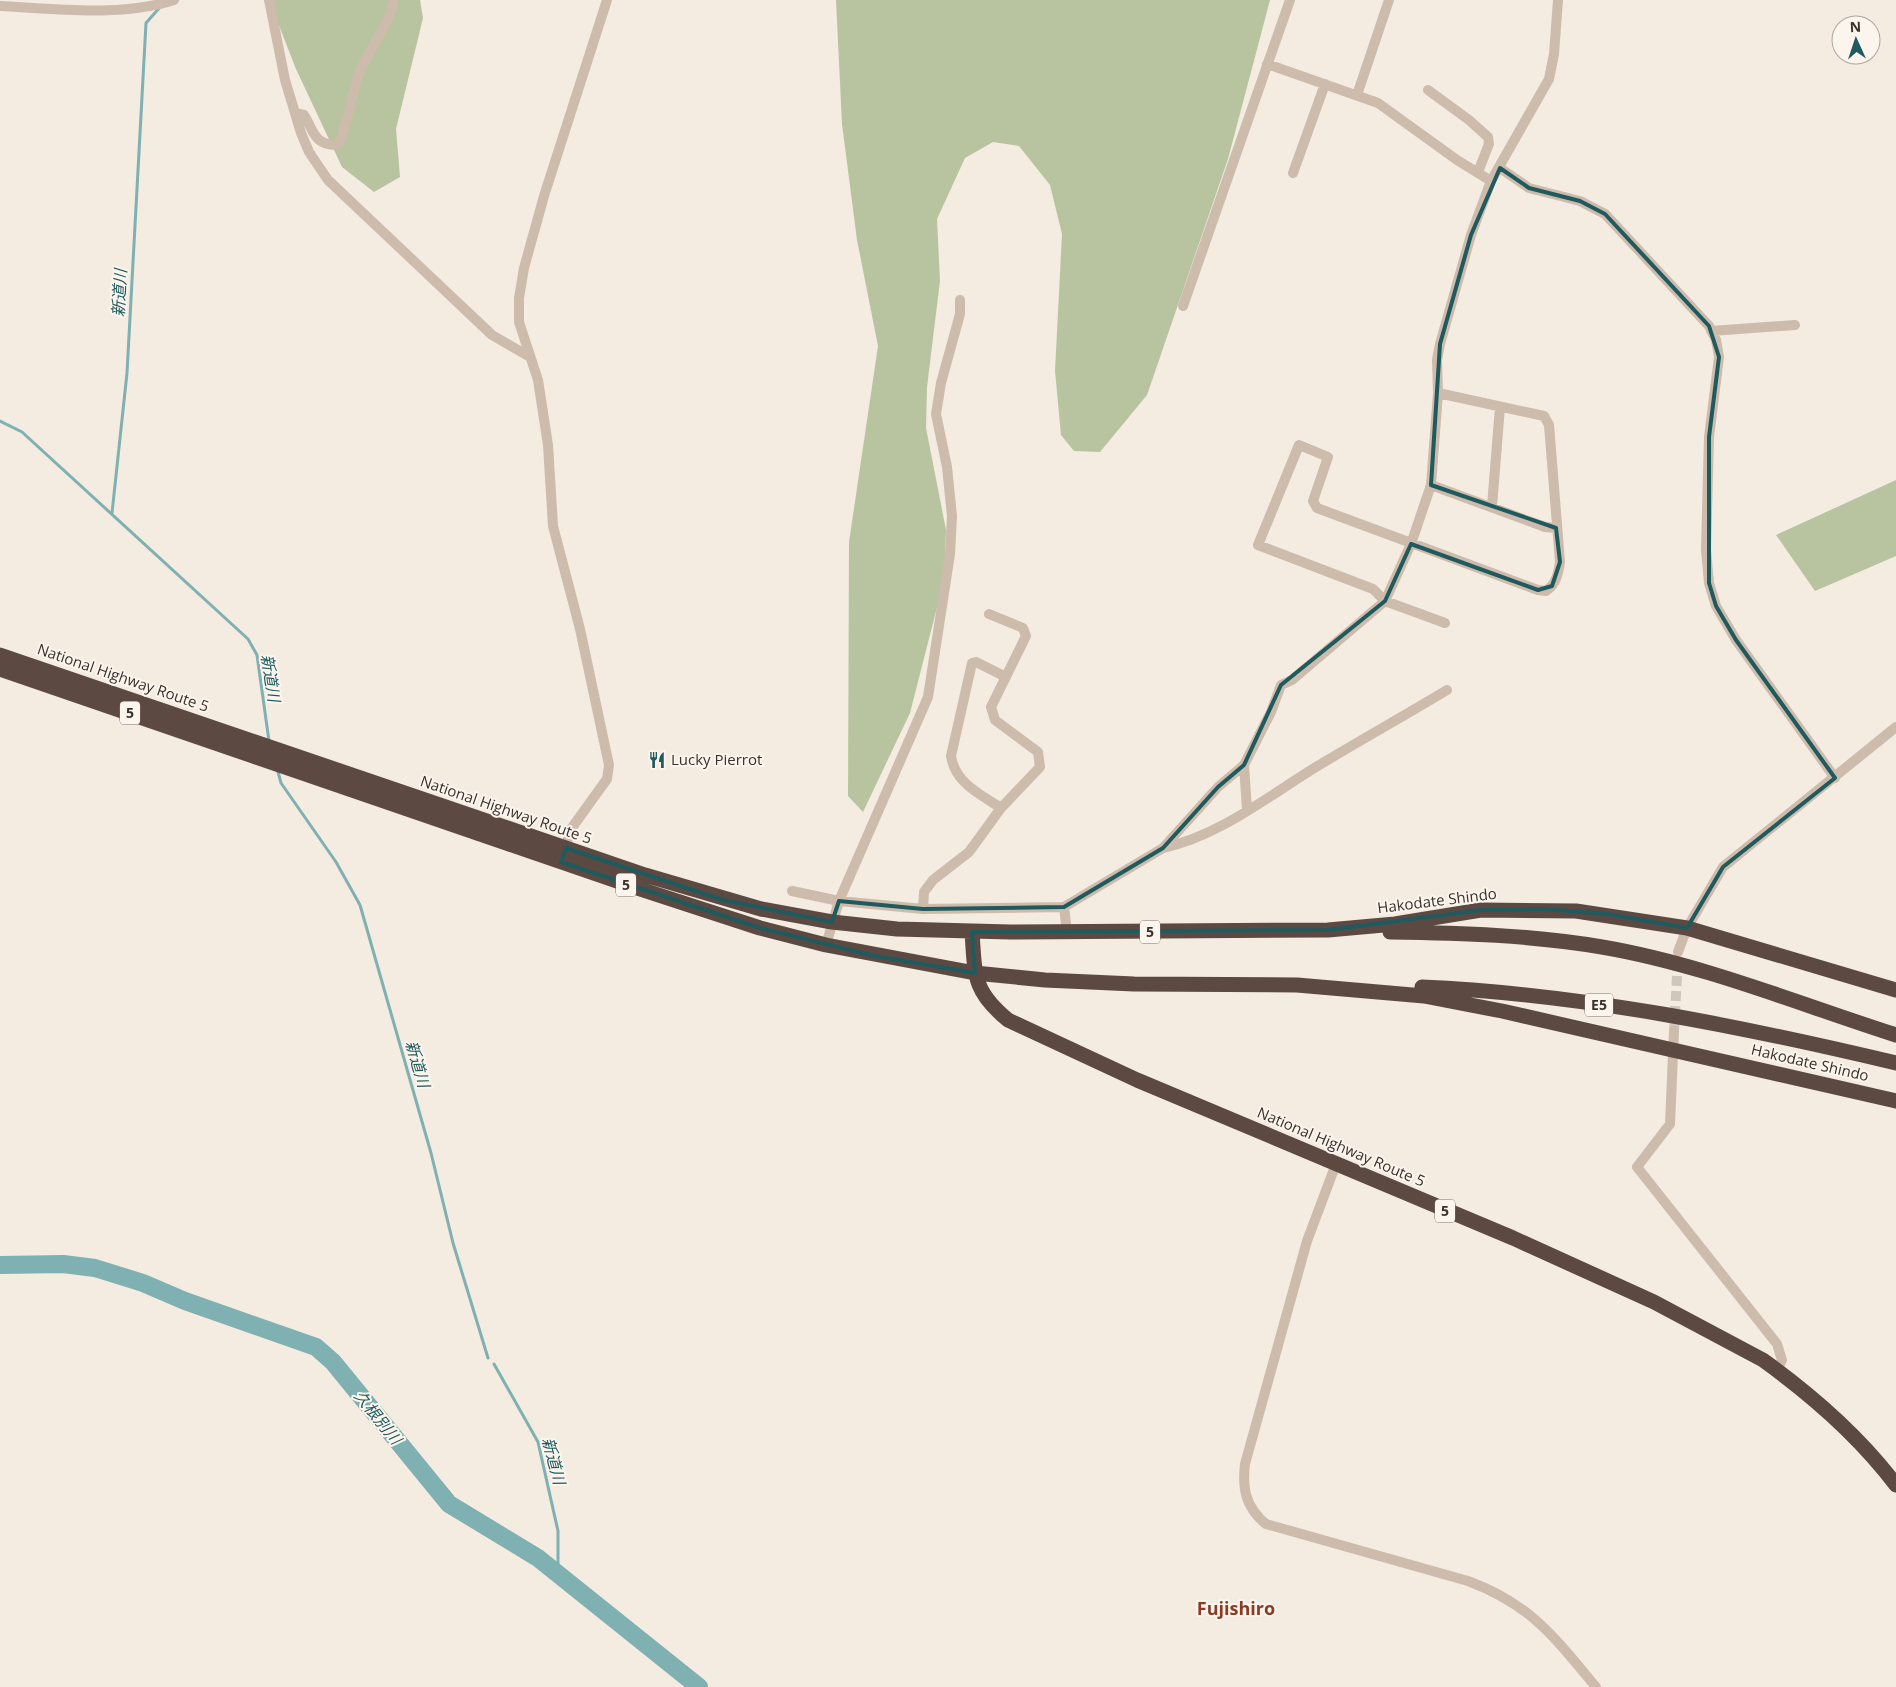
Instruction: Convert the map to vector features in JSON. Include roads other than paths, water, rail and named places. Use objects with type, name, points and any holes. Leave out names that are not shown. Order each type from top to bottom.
[{"type":"highway","name":"National Highway Route 5","points":[[0,655],[258,750],[285,767],[563,855],[760,909],[832,922],[897,929],[972,932],[975,973],[981,991],[991,1006],[1008,1020],[1137,1080],[1513,1238],[1654,1302],[1763,1360],[1777,1370],[1838,1420],[1893,1475]]},
{"type":"highway","name":"National Highway Route 5","points":[[0,669],[258,750],[283,751],[732,919],[826,945],[975,973]]},
{"type":"highway","name":"Hakodate Shindo","points":[[972,932],[1328,930],[1395,924],[1461,912],[1527,909],[1608,914],[1687,928],[1896,990]]},
{"type":"highway","points":[[1328,930],[1529,936],[1603,947],[1696,970],[1896,1035]]},
{"type":"highway","name":"Hakodate Shindo","points":[[975,973],[1044,980],[1134,984],[1297,985],[1377,990],[1434,997],[1896,1101]]},
{"type":"highway","name":"E5","points":[[1297,985],[1441,988],[1576,1001],[1758,1032],[1896,1063]]},
{"type":"street","points":[[0,6],[93,9],[151,8],[174,0]]},
{"type":"street","points":[[269,0],[285,80],[295,113],[309,152],[328,180],[492,335],[530,357]]},
{"type":"street","points":[[295,113],[304,115],[316,138],[322,144],[336,145],[341,140],[358,72],[388,19],[394,0]]},
{"type":"street","points":[[563,855],[571,829],[607,779],[610,765],[580,629],[552,526],[544,412],[538,380],[519,322],[519,298],[524,268],[544,196],[607,0]]},
{"type":"street","points":[[1183,306],[1290,0]]},
{"type":"street","points":[[1357,95],[1389,0]]},
{"type":"street","points":[[792,891],[839,901],[923,909],[1064,907],[1163,848],[1218,787],[1244,765],[1271,712],[1281,686],[1299,674],[1385,601],[1411,544],[1431,485],[1438,393],[1437,360],[1471,235],[1491,181],[1549,79],[1554,54],[1558,0]]},
{"type":"street","points":[[1267,64],[1378,103],[1457,160],[1491,181]]},
{"type":"street","points":[[1293,173],[1324,84]]},
{"type":"street","points":[[1428,90],[1469,120],[1488,137],[1489,144],[1478,172]]},
{"type":"street","points":[[1500,168],[1529,188],[1580,201],[1605,214],[1712,331],[1719,357],[1709,437],[1706,550],[1709,583],[1716,606],[1736,640],[1835,778]]},
{"type":"street","points":[[826,945],[839,901],[928,697],[950,554],[952,516],[947,467],[936,414],[941,383],[960,314],[960,300]]},
{"type":"street","points":[[1712,331],[1795,325]]},
{"type":"street","points":[[1438,393],[1544,416],[1549,425],[1560,562],[1557,577],[1552,586],[1546,591],[1538,590],[1317,508],[1313,501],[1328,457],[1299,445],[1258,545],[1373,589],[1385,601],[1446,623]]},
{"type":"street","points":[[1492,506],[1500,406]]},
{"type":"street","points":[[1431,485],[1546,527],[1556,528]]},
{"type":"street","points":[[923,909],[924,892],[933,880],[969,852],[1001,808],[1040,767],[1038,752],[995,720],[991,707],[1026,636],[1026,631],[989,614]]},
{"type":"street","points":[[1001,808],[966,785],[953,767],[951,756],[972,663],[976,662],[1006,677]]},
{"type":"street","points":[[1163,848],[1184,844],[1217,829],[1447,690]]},
{"type":"street","points":[[1678,952],[1687,928],[1723,868],[1896,727]]},
{"type":"street","points":[[1244,765],[1247,810]]},
{"type":"street","points":[[1064,907],[1067,932]]},
{"type":"street","points":[[1674,1031],[1670,1124],[1637,1167],[1777,1344],[1782,1360],[1777,1370]]},
{"type":"street","points":[[1336,1164],[1307,1241],[1245,1464],[1244,1485],[1250,1507],[1256,1516],[1266,1524],[1468,1581],[1496,1592],[1529,1612],[1563,1646],[1596,1687]]},
{"type":"waterway","name":"新道川","points":[[112,513],[127,373],[146,23],[161,6]]},
{"type":"waterway","name":"新道川","points":[[0,421],[22,432],[248,639],[257,655],[269,741]]},
{"type":"waterway","name":"新道川","points":[[277,768],[281,783],[336,862],[360,905],[431,1153],[453,1243],[488,1358]]},
{"type":"waterway","name":"久根別川","points":[[0,1265],[63,1264],[95,1268],[143,1283],[185,1301],[316,1347],[333,1362],[449,1504],[538,1558],[699,1687]]},
{"type":"waterway","name":"新道川","points":[[494,1364],[538,1442],[558,1531],[558,1573]]},
{"type":"tunnel","points":[[1674,1031],[1678,958]]},
{"type":"place","name":"Lucky Pierrot","points":[[657,760]]},
{"type":"district","name":"Fujishiro","points":[[1236,1609]]}]
